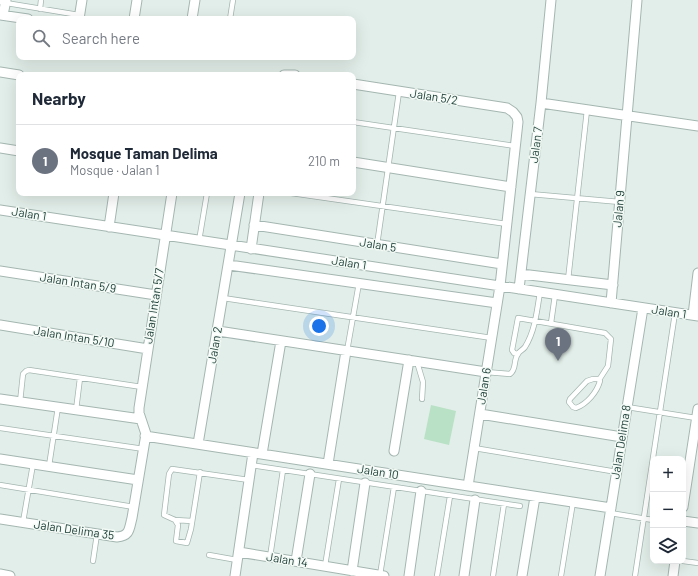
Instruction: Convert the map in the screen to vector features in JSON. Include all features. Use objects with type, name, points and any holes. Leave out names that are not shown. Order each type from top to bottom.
[{"type":"street","points":[[79,16],[82,0]]},
{"type":"street","points":[[134,16],[137,0]]},
{"type":"street","points":[[192,16],[195,0]]},
{"type":"street","name":"Jalan 7","points":[[519,289],[541,103],[551,0]]},
{"type":"street","name":"Jalan 9","points":[[611,303],[637,0]]},
{"type":"street","points":[[4,2],[2,15],[16,17]]},
{"type":"street","points":[[0,72],[16,75]]},
{"type":"street","name":"Jalan 5/2","points":[[356,85],[507,108],[513,112]]},
{"type":"street","points":[[541,103],[698,126]]},
{"type":"street","name":"Jalan 6","points":[[468,486],[500,286],[518,122],[517,117],[513,112]]},
{"type":"street","points":[[0,148],[16,151]]},
{"type":"street","points":[[356,163],[511,187]]},
{"type":"street","points":[[109,227],[114,196]]},
{"type":"street","name":"Jalan Intan 5/7","points":[[141,419],[139,408],[172,196]]},
{"type":"street","name":"Jalan 2","points":[[198,444],[240,196]]},
{"type":"street","points":[[251,249],[259,196]]},
{"type":"street","name":"Jalan 1","points":[[0,210],[696,316]]},
{"type":"street","name":"Jalan 5","points":[[254,225],[502,264]]},
{"type":"street","name":"Jalan 1","points":[[229,264],[497,303]]},
{"type":"street","name":"Jalan Intan 5/9","points":[[0,271],[156,295]]},
{"type":"street","points":[[696,316],[698,273]]},
{"type":"street","points":[[521,274],[613,285]]},
{"type":"street","name":"Jalan Delima 8","points":[[600,576],[643,308]]},
{"type":"street","name":"Jalan Intan 5/10","points":[[0,325],[148,349]]},
{"type":"street","points":[[218,331],[486,372]]},
{"type":"street","points":[[235,576],[251,466],[257,454],[281,341]]},
{"type":"street","points":[[328,464],[347,351]]},
{"type":"street","points":[[394,452],[413,361]]},
{"type":"street","points":[[0,399],[141,419]]},
{"type":"street","points":[[685,492],[698,409]]},
{"type":"street","points":[[480,414],[622,437]]},
{"type":"street","name":"Jalan Delima 35","points":[[0,519],[117,537],[127,534],[134,507],[146,436],[141,419]]},
{"type":"street","name":"Jalan 10","points":[[146,436],[536,496],[573,502],[610,511]]},
{"type":"street","points":[[0,459],[138,480]]},
{"type":"street","points":[[296,562],[310,474]]},
{"type":"street","points":[[352,571],[365,483]]},
{"type":"street","points":[[409,576],[421,491]]},
{"type":"street","points":[[522,576],[536,496]]},
{"type":"street","points":[[464,576],[475,500]]},
{"type":"street","points":[[686,521],[698,523]]},
{"type":"street","name":"Jalan 14","points":[[238,556],[270,557],[324,566],[336,572],[352,571],[382,576]]},
{"type":"street","points":[[672,576],[674,564]]},
{"type":"lane","points":[[40,9],[42,0]]},
{"type":"lane","points":[[230,16],[233,0]]},
{"type":"lane","points":[[4,2],[74,16]]},
{"type":"lane","points":[[377,245],[399,92]]},
{"type":"lane","points":[[568,280],[587,110]]},
{"type":"lane","points":[[356,122],[515,146]]},
{"type":"lane","points":[[530,194],[620,202]]},
{"type":"lane","points":[[199,241],[206,196]]},
{"type":"lane","points":[[311,196],[507,224]]},
{"type":"lane","points":[[347,351],[359,283]]},
{"type":"lane","points":[[486,372],[510,374],[515,368],[518,354],[524,348],[536,321],[540,292]]},
{"type":"lane","points":[[551,323],[555,294]]},
{"type":"lane","points":[[223,298],[492,338]]},
{"type":"lane","points":[[635,576],[675,313]]},
{"type":"lane","points":[[518,354],[514,353],[512,350],[517,319],[520,318],[606,333],[611,339],[608,366],[599,380],[600,382],[598,388],[580,407],[576,408],[570,404],[570,399],[587,381],[593,379],[599,380]]},
{"type":"lane","points":[[413,361],[423,382],[422,399]]},
{"type":"lane","points":[[20,402],[22,379],[26,371],[142,387]]},
{"type":"lane","points":[[76,410],[80,378]]},
{"type":"lane","points":[[49,466],[58,407]]},
{"type":"lane","points":[[627,407],[697,418]]},
{"type":"lane","points":[[0,428],[144,448]]},
{"type":"lane","points":[[474,448],[616,472]]},
{"type":"lane","points":[[23,522],[33,464]]},
{"type":"lane","points":[[251,466],[520,506]]},
{"type":"lane","points":[[192,521],[175,520],[163,513],[170,470],[174,468],[249,480]]},
{"type":"lane","points":[[270,557],[283,470]]},
{"type":"lane","points":[[175,520],[178,525],[176,541],[185,544],[188,542],[200,472]]},
{"type":"lane","points":[[324,566],[339,479]]},
{"type":"lane","points":[[0,485],[134,507]]},
{"type":"lane","points":[[382,576],[394,487]]},
{"type":"lane","points":[[437,576],[450,496]]},
{"type":"lane","points":[[561,576],[573,502]]},
{"type":"lane","points":[[493,576],[504,504]]},
{"type":"lane","points":[[610,511],[650,520]]},
{"type":"lane","points":[[93,561],[97,534]]},
{"type":"lane","points":[[209,555],[238,556]]},
{"type":"lane","points":[[686,561],[698,563]]},
{"type":"green space","points":[[431,405],[456,411],[449,445],[424,439]]},
{"type":"place","name":"Mosque Taman Delima","points":[[558,361]]}]
